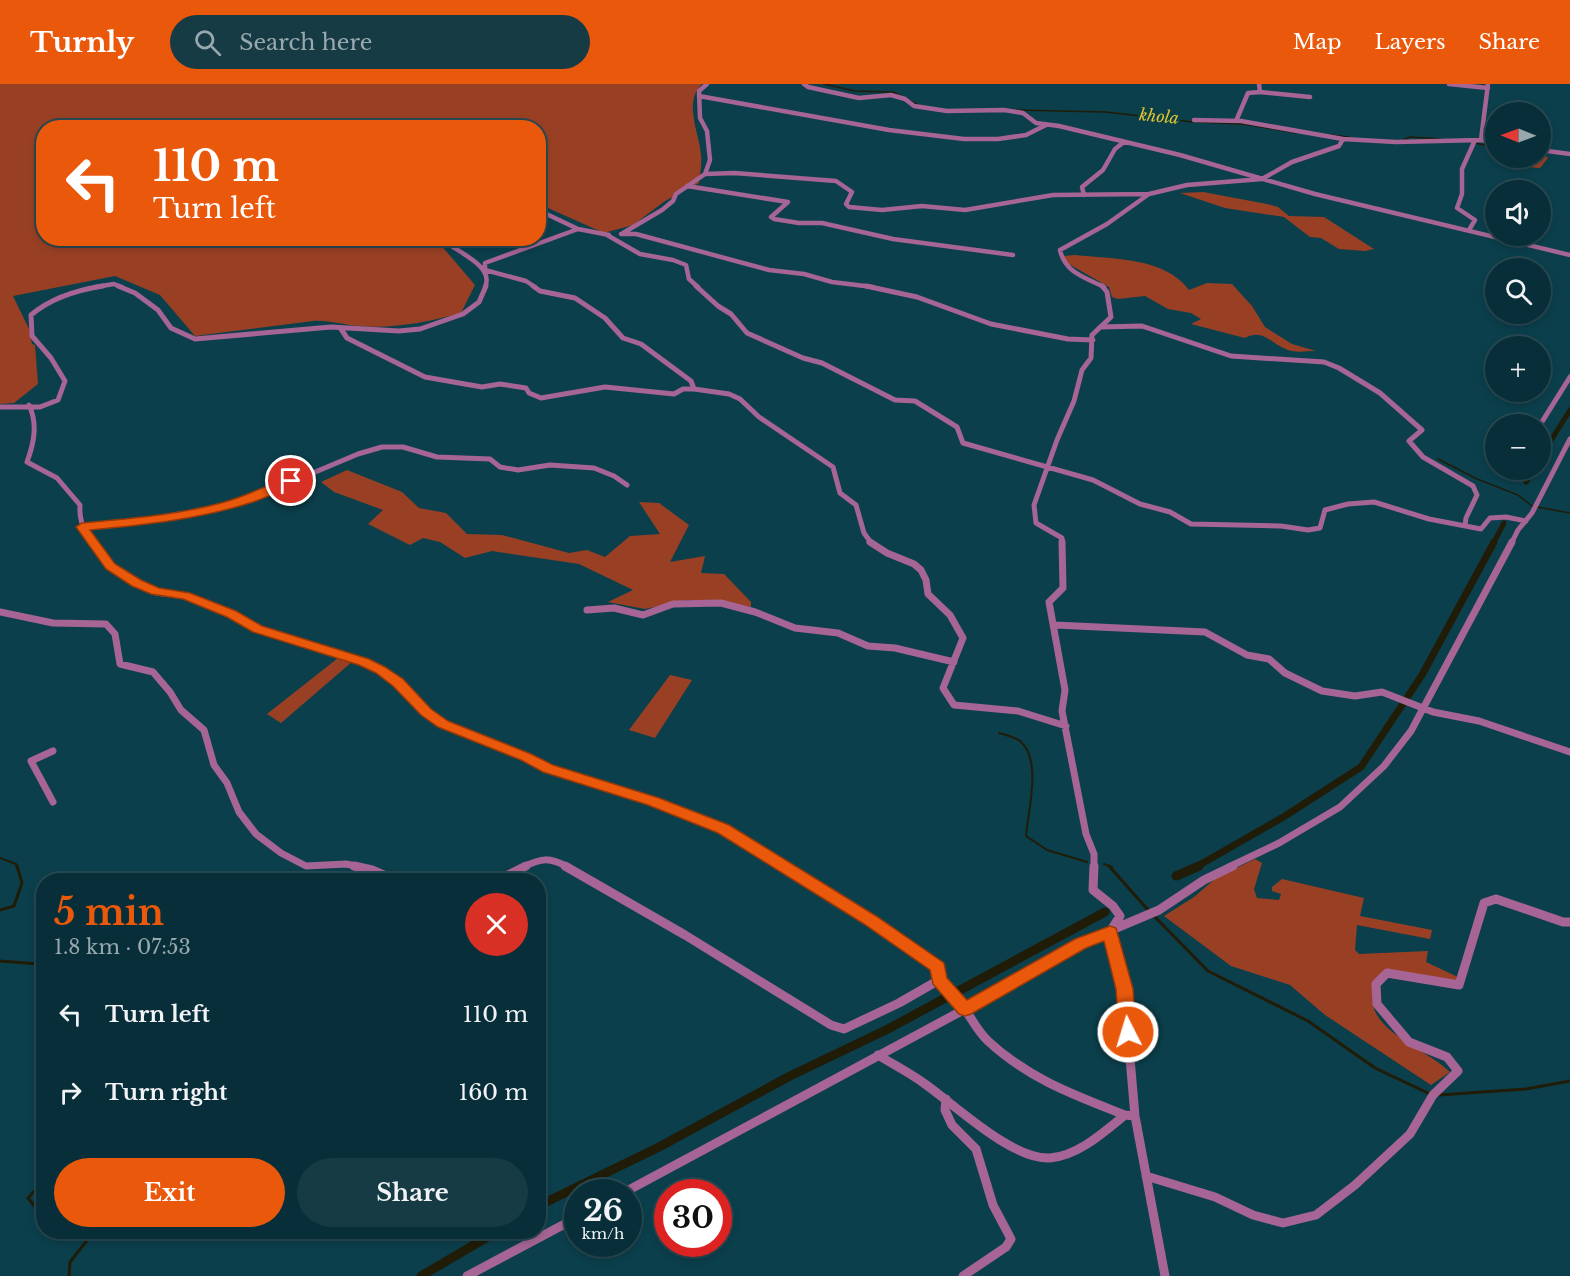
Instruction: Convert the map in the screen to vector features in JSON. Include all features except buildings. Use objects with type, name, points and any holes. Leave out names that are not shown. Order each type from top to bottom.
[{"type":"street","points":[[705,174],[710,160],[707,131],[700,118],[699,92],[707,84]]},
{"type":"street","points":[[804,84],[808,87],[859,98],[891,95],[905,99],[914,106],[947,111],[1004,110],[1023,113],[1036,123],[1059,126],[1124,142],[1315,194],[1570,255]]},
{"type":"street","points":[[1259,84],[1260,92]]},
{"type":"street","points":[[1449,84],[1488,86],[1482,140]]},
{"type":"street","points":[[1236,121],[1248,93],[1310,97]]},
{"type":"street","points":[[699,96],[762,110],[799,113],[903,132],[968,139],[1022,137],[1039,131],[1046,125]]},
{"type":"street","points":[[1194,120],[1236,121],[1343,139],[1396,142],[1485,141]]},
{"type":"street","points":[[621,234],[662,210],[673,201],[676,194],[705,174],[734,173],[836,181],[852,192],[846,204],[849,207],[863,210],[922,206],[974,209],[1053,195],[1149,194],[1186,185],[1262,179],[1292,162],[1339,146],[1343,139]]},
{"type":"street","points":[[1469,230],[1475,220],[1457,208],[1462,194],[1462,170],[1475,140]]},
{"type":"street","points":[[1084,195],[1083,187],[1103,170],[1115,149],[1124,142]]},
{"type":"street","points":[[1551,151],[1570,154]]},
{"type":"street","points":[[687,186],[788,202],[774,213],[771,217],[774,219],[799,223],[822,223],[893,239],[1013,255]]},
{"type":"street","points":[[1149,194],[1107,224],[1060,250],[1061,258],[1067,269],[1104,287],[1111,317],[1092,335],[1091,358],[1082,370],[1074,401],[1057,440],[1034,505],[1036,523],[1062,538],[1063,588],[1049,602],[1065,690],[1062,711],[1086,834],[1094,854],[1093,890],[1113,906],[1120,916],[1110,932],[1124,989],[1130,1115],[1146,1176],[1165,1276]]},
{"type":"street","points":[[546,214],[578,229],[607,235],[636,234],[769,270],[804,274],[832,282],[853,283],[917,297],[991,324],[1068,339],[1093,340]]},
{"type":"street","points":[[546,240],[578,229]]},
{"type":"street","points":[[607,235],[640,254],[673,260],[686,265],[689,279],[718,306],[731,314],[747,333],[803,358],[822,363],[895,400],[915,401],[924,411],[957,425],[962,434],[963,443],[1093,480],[1140,504],[1170,512],[1191,524],[1281,526],[1308,530],[1320,528],[1325,510],[1348,504],[1374,502],[1429,519],[1481,529],[1490,518],[1506,517],[1526,520]]},
{"type":"street","points":[[451,246],[485,270],[509,275],[526,281],[540,291],[575,298],[582,302],[605,318],[623,338],[641,344],[691,381],[694,389]]},
{"type":"street","points":[[0,407],[29,405],[47,407],[58,400],[65,381],[47,352],[35,345],[29,328],[31,315],[42,306],[80,290],[114,284],[135,293],[158,310],[171,328],[195,339],[304,329],[420,329],[454,319],[479,302],[488,281],[485,263],[529,246]]},
{"type":"street","points":[[1100,327],[1142,326],[1231,356],[1324,362],[1339,368],[1380,393],[1422,429],[1409,441],[1423,457],[1473,486],[1477,495],[1466,518],[1465,526]]},
{"type":"street","points":[[341,328],[347,338],[403,368],[425,377],[460,384],[482,387],[500,384],[526,388],[529,393],[541,398],[604,387],[674,394],[683,389],[694,389],[729,394],[740,399],[759,417],[833,467],[840,493],[856,504],[863,530],[869,541],[916,564],[927,580],[928,594],[950,615],[963,638],[943,688],[954,705],[972,709],[1009,710],[1042,716],[1066,726]]},
{"type":"street","points":[[1546,414],[1570,377]]},
{"type":"street","points":[[29,405],[35,421],[35,434],[27,462],[57,478],[80,505],[79,517],[82,527],[111,566],[136,583],[156,592],[185,596],[231,614],[257,629],[364,662],[398,682],[426,712],[443,724],[548,768],[654,801],[723,829],[938,967],[939,980],[965,1010],[973,1024],[988,1041],[1027,1072],[1053,1087],[1130,1115]]},
{"type":"street","points":[[642,1183],[965,1010],[1081,944],[1159,910],[1204,880],[1280,843],[1340,807],[1384,766],[1411,731],[1518,530],[1532,513],[1570,439]]},
{"type":"street","points":[[82,527],[133,522],[220,507],[251,499],[358,454],[382,447],[403,447],[437,457],[490,459],[500,467],[518,470],[550,465],[594,468],[614,476],[627,485]]},
{"type":"street","points":[[587,610],[614,608],[643,615],[673,604],[721,603],[755,612],[795,628],[838,633],[868,646],[894,648],[954,662]]},
{"type":"street","points":[[0,612],[53,623],[106,624],[115,634],[120,664],[153,672],[170,692],[181,710],[204,730],[214,765],[227,783],[239,812],[256,834],[281,853],[306,866],[346,864],[379,873]]},
{"type":"street","points":[[1055,625],[1205,632],[1247,655],[1269,659],[1285,673],[1322,690],[1355,696],[1383,692],[1444,715],[1479,721],[1570,752]]},
{"type":"street","points":[[52,802],[31,761],[53,752]]},
{"type":"street","points":[[512,873],[536,861],[552,859],[685,935],[831,1025],[844,1029],[899,1003],[939,980]]},
{"type":"street","points":[[1146,1176],[1215,1197],[1253,1215],[1283,1223],[1316,1215],[1355,1185],[1410,1134],[1433,1095],[1458,1071],[1448,1057],[1409,1042],[1377,1004],[1376,984],[1387,973],[1459,985],[1484,903],[1496,899],[1563,922],[1570,922]]},
{"type":"street","points":[[878,1055],[1024,1154],[1037,1158],[1051,1158],[1074,1150],[1130,1115]]},
{"type":"street","points":[[946,1099],[945,1110],[952,1125],[976,1149],[993,1205],[1011,1239],[1006,1247],[963,1276]]},
{"type":"street","points":[[546,1235],[564,1225]]},
{"type":"street","points":[[472,1275],[538,1239]]},
{"type":"shaded area","points":[[0,84],[702,84],[696,91],[693,108],[701,155],[699,183],[665,201],[633,225],[604,233],[546,207],[546,120],[36,120],[36,246],[442,246],[475,285],[461,313],[423,322],[372,327],[313,321],[195,336],[160,295],[115,276],[13,296],[29,329],[32,344],[35,345],[38,384],[14,403],[0,404]]},
{"type":"shaded area","points":[[1203,192],[1278,207],[1289,216],[1324,217],[1374,249],[1365,251],[1339,249],[1321,238],[1310,237],[1284,217],[1225,208],[1180,193]]},
{"type":"shaded area","points":[[1063,256],[1121,259],[1152,265],[1179,279],[1189,290],[1207,283],[1232,284],[1252,306],[1265,327],[1292,344],[1316,351],[1291,351],[1262,336],[1251,335],[1245,338],[1191,324],[1201,319],[1191,313],[1168,309],[1145,296],[1118,299],[1112,297],[1109,287],[1067,263]]},
{"type":"shaded area","points":[[347,470],[402,492],[419,508],[446,513],[467,534],[502,535],[569,553],[587,550],[605,557],[630,536],[660,534],[639,502],[659,503],[689,525],[670,562],[705,556],[701,573],[724,574],[751,602],[751,607],[715,601],[687,600],[645,609],[608,602],[633,590],[579,564],[492,551],[465,558],[440,542],[423,538],[410,545],[368,524],[383,510],[334,492],[321,482]]},
{"type":"shaded area","points":[[338,658],[353,661],[281,723],[267,714]]},
{"type":"shaded area","points":[[670,675],[692,680],[655,738],[629,730]]},
{"type":"shaded area","points":[[1255,859],[1262,863],[1254,889],[1257,898],[1279,900],[1281,894],[1272,891],[1272,887],[1282,879],[1364,898],[1360,916],[1432,930],[1430,939],[1357,925],[1355,950],[1359,954],[1428,951],[1426,962],[1460,978],[1456,983],[1386,971],[1375,989],[1373,1004],[1379,1018],[1390,1030],[1450,1072],[1431,1085],[1325,1015],[1290,985],[1231,966],[1164,916],[1194,897],[1216,878]]},
{"type":"waterway","name":"khola","points":[[824,84],[855,91],[893,92],[918,105]]},
{"type":"waterway","name":"khola","points":[[1016,110],[1106,112],[1193,122]]},
{"type":"waterway","name":"khola","points":[[1198,122],[1243,124],[1297,133]]},
{"type":"waterway","name":"khola","points":[[1331,135],[1349,137]]},
{"type":"waterway","name":"khola","points":[[1403,140],[1410,137],[1441,139]]},
{"type":"waterway","name":"khola","points":[[1474,143],[1485,145]]},
{"type":"waterway","points":[[1551,440],[1570,410]]},
{"type":"waterway","points":[[1438,459],[1477,479],[1518,495],[1532,506],[1570,513]]},
{"type":"waterway","points":[[1493,544],[1504,523]]},
{"type":"waterway","points":[[1196,867],[1285,816],[1361,767],[1422,675],[1494,542]]},
{"type":"waterway","points":[[999,733],[1014,737],[1021,742],[1031,761],[1032,787],[1026,836],[1047,850],[1087,862]]},
{"type":"waterway","points":[[0,858],[16,864],[17,867]]},
{"type":"waterway","points":[[1104,864],[1112,867]]},
{"type":"waterway","points":[[0,910],[14,906],[22,883],[17,866]]},
{"type":"waterway","points":[[1109,866],[1149,911]]},
{"type":"waterway","points":[[1176,876],[1199,866]]},
{"type":"waterway","points":[[546,1202],[659,1147],[790,1076],[888,1029],[1105,912]]},
{"type":"waterway","points":[[1153,915],[1208,971],[1308,1021],[1375,1068],[1430,1094]]},
{"type":"waterway","points":[[0,961],[36,964]]},
{"type":"waterway","points":[[1439,1095],[1526,1089],[1570,1081]]},
{"type":"waterway","points":[[36,1190],[28,1198],[36,1208]]},
{"type":"waterway","points":[[69,1276],[70,1262],[88,1239]]},
{"type":"waterway","points":[[421,1276],[484,1239]]},
{"type":"route","points":[[291,481],[251,499],[220,507],[133,522],[82,527],[111,566],[136,583],[156,592],[185,596],[231,614],[257,629],[364,662],[398,682],[426,712],[443,724],[564,774],[654,801],[723,829],[870,920],[938,967],[939,980],[965,1010],[1081,944],[1110,932],[1124,989],[1128,1032]]}]
